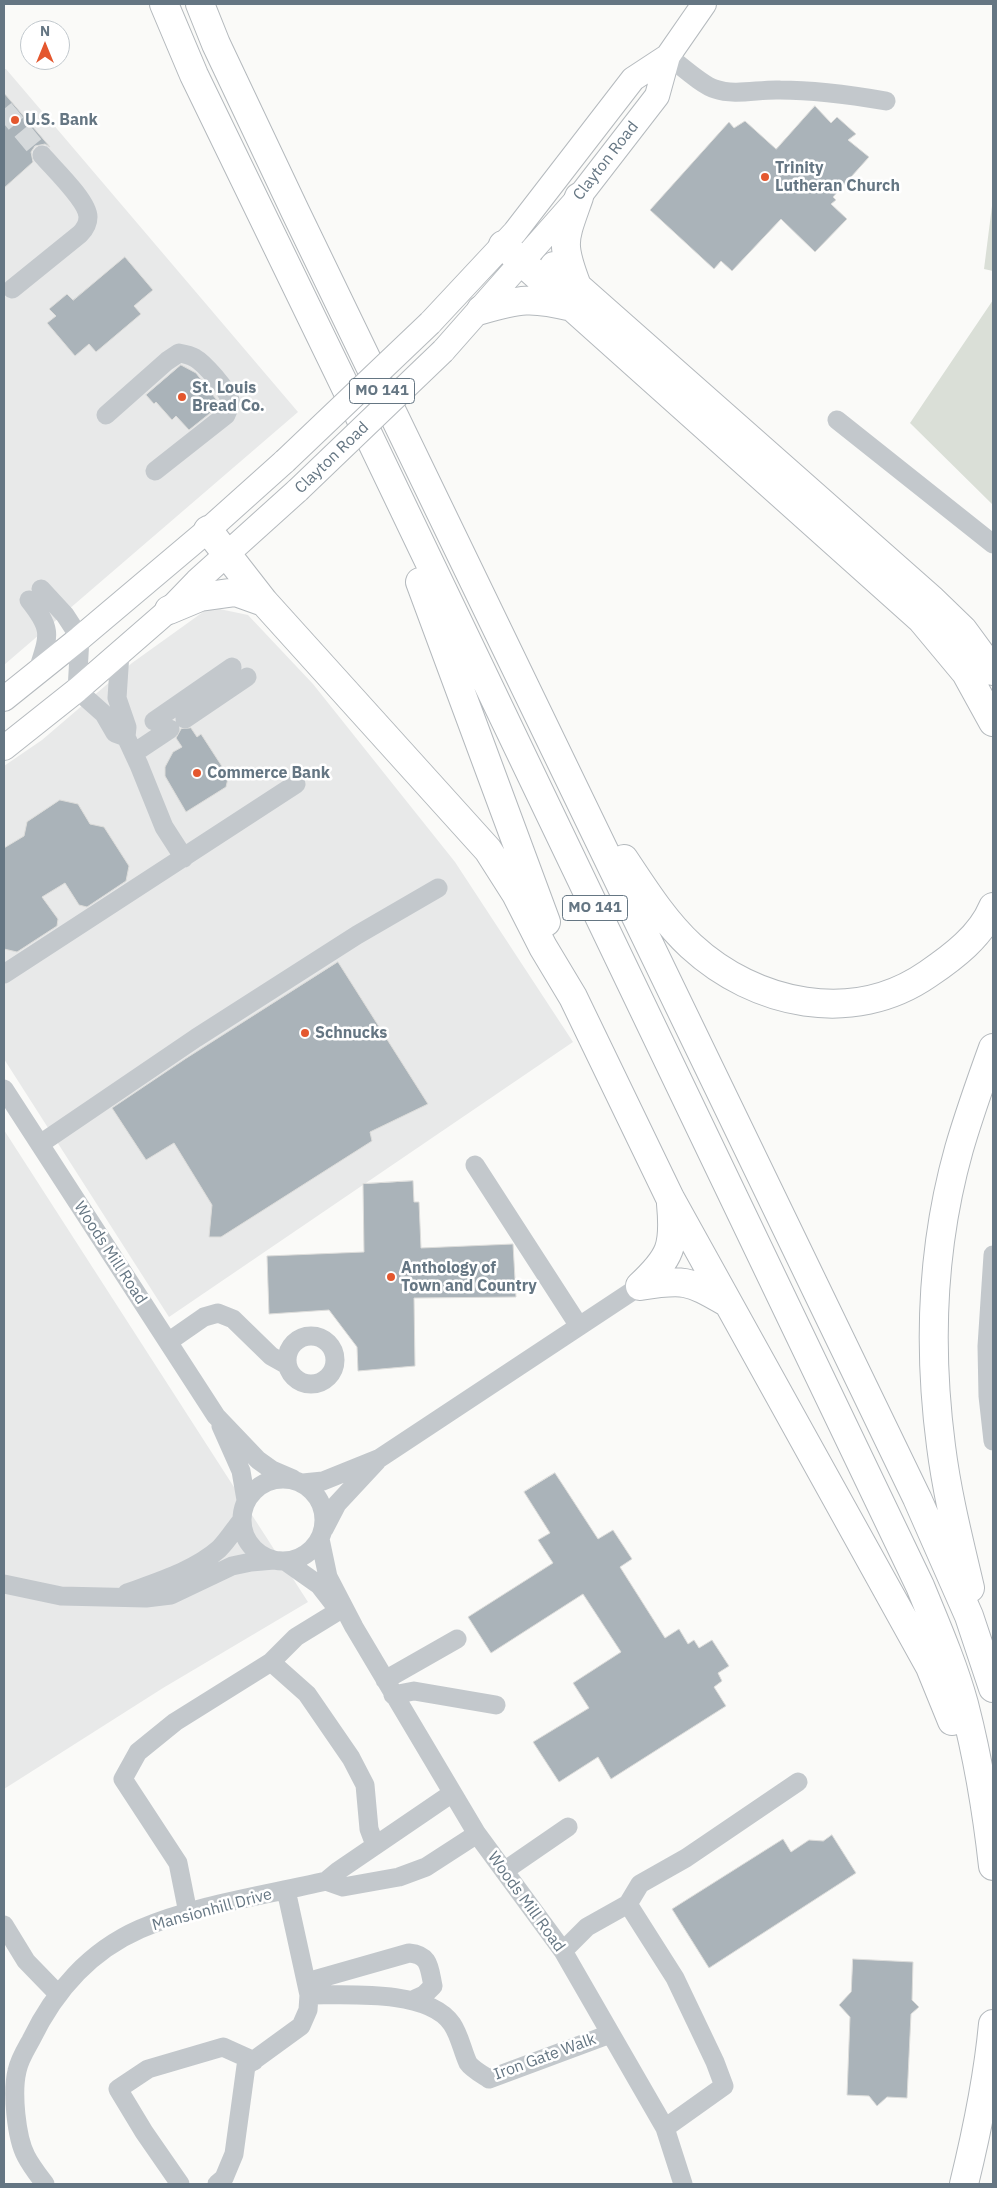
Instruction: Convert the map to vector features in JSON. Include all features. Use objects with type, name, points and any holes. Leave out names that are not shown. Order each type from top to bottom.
[{"type":"highway","name":"MO 141","points":[[164,4],[194,75],[247,188],[342,380],[920,1586],[944,1644],[963,1703],[978,1763],[989,1825],[993,1866]]},
{"type":"highway","name":"MO 141","points":[[200,4],[231,76],[295,211],[917,1498],[969,1616],[993,1688]]},
{"type":"highway","points":[[580,197],[564,238],[574,296],[921,619],[966,673],[993,722]]},
{"type":"highway","points":[[518,247],[932,600],[963,630],[993,671]]},
{"type":"highway","points":[[481,310],[517,300],[543,300],[574,296]]},
{"type":"highway","points":[[342,380],[512,825],[573,997]]},
{"type":"highway","points":[[208,530],[264,602],[488,850],[516,894],[543,948],[573,997],[670,1198],[930,1667],[953,1724],[989,1825]]},
{"type":"highway","points":[[169,610],[200,597],[236,592],[264,602]]},
{"type":"highway","points":[[569,776],[642,887],[691,946],[717,966],[748,985],[780,997],[815,1004],[850,1004],[886,996],[915,983],[946,962],[968,943],[993,907]]},
{"type":"highway","points":[[993,1048],[959,1150],[946,1204],[938,1259],[934,1310],[934,1369],[941,1446],[949,1496],[993,1684]]},
{"type":"highway","points":[[640,1286],[660,1267],[669,1251],[673,1230],[670,1198]]},
{"type":"highway","points":[[640,1286],[680,1282],[696,1285],[726,1302]]},
{"type":"highway","points":[[964,2184],[977,2132],[988,2072],[993,2024]]},
{"type":"main road","name":"Clayton Road","points":[[4,699],[80,638],[208,530],[285,461],[430,323],[518,247],[580,197],[656,96],[668,56],[704,4]]},
{"type":"main road","name":"Clayton Road","points":[[4,748],[77,690],[169,610],[197,581],[298,490],[443,352],[481,310],[518,247],[632,80],[668,56]]},
{"type":"street","points":[[668,56],[714,89],[735,92],[779,90],[843,94],[886,101]]},
{"type":"street","points":[[12,289],[80,234],[87,226],[89,216],[85,205],[42,155]]},
{"type":"street","points":[[106,416],[167,361],[179,353],[196,358],[206,368],[227,393],[231,402],[226,415],[155,470]]},
{"type":"street","points":[[837,420],[993,544]]},
{"type":"street","points":[[38,670],[47,640],[47,630],[35,595],[65,615],[80,638],[77,690],[104,714],[115,733],[130,745]]},
{"type":"street","points":[[120,653],[117,698],[127,727],[130,745],[164,827],[184,858]]},
{"type":"street","points":[[130,745],[170,723],[240,672],[170,723]]},
{"type":"street","points":[[4,974],[296,784]]},
{"type":"street","points":[[40,1144],[196,1038],[357,935],[438,888]]},
{"type":"street","name":"Woods Mill Road","points":[[4,1089],[216,1416],[241,1471],[246,1500]]},
{"type":"street","points":[[475,1165],[579,1326]]},
{"type":"street","points":[[993,1254],[988,1396],[993,1441]]},
{"type":"street","points":[[279,1561],[255,1550],[243,1532],[242,1521],[246,1500],[261,1484],[271,1480],[323,1481],[380,1458],[640,1286]]},
{"type":"street","points":[[168,1342],[204,1317],[218,1314],[233,1318],[271,1356],[287,1365]]},
{"type":"street","name":"Woods Mill Road","points":[[216,1416],[258,1460],[272,1470],[298,1481]]},
{"type":"street","points":[[4,1584],[61,1596],[146,1598],[170,1595],[232,1566],[251,1562],[279,1561],[305,1555],[322,1534],[337,1504],[380,1458]]},
{"type":"street","points":[[298,1481],[312,1490],[321,1502],[325,1518],[322,1534]]},
{"type":"street","points":[[119,1596],[190,1568],[219,1548],[242,1521]]},
{"type":"street","name":"Woods Mill Road","points":[[322,1534],[328,1577],[354,1627],[451,1794],[477,1834],[562,1951],[665,2128],[683,2184]]},
{"type":"street","name":"Woods Mill Road","points":[[279,1561],[318,1586],[354,1627]]},
{"type":"street","points":[[188,1912],[178,1863],[123,1779],[138,1752],[175,1722],[270,1662],[296,1637],[340,1610]]},
{"type":"street","points":[[389,1687],[457,1639]]},
{"type":"street","points":[[270,1662],[307,1694],[351,1758],[365,1785],[369,1829],[375,1845]]},
{"type":"street","points":[[389,1687],[496,1705]]},
{"type":"street","points":[[562,1951],[587,1926],[628,1904],[640,1884],[686,1858],[798,1782]]},
{"type":"street","name":"Mansionhill Drive","points":[[45,2184],[25,2156],[17,2125],[15,2089],[10,2069],[44,2014],[74,1974],[138,1930],[188,1912],[326,1881],[375,1845],[451,1794]]},
{"type":"street","points":[[504,1871],[568,1827]]},
{"type":"street","name":"Mansionhill Drive","points":[[326,1881],[343,1887],[399,1877],[426,1867],[477,1834]]},
{"type":"street","points":[[217,2184],[224,2178],[234,2154],[246,2066],[301,2026],[308,2010],[308,1989],[286,1890]]},
{"type":"street","points":[[628,1904],[675,1978],[715,2062],[724,2086],[665,2128]]},
{"type":"street","points":[[4,1925],[26,1961],[58,1994]]},
{"type":"street","points":[[308,1989],[409,1953],[420,1954],[428,1962],[433,1986],[424,1995],[412,2000]]},
{"type":"street","name":"Iron Gate Walk","points":[[308,1989],[412,2000],[429,2006],[451,2022],[461,2040],[469,2064],[489,2079],[610,2034]]},
{"type":"street","points":[[180,2184],[144,2132],[118,2088],[148,2069],[223,2047],[254,2061]]},
{"type":"shaded area","points":[[4,69],[6,69],[298,412],[4,665]]},
{"type":"shaded area","points":[[993,198],[993,271],[984,269]]},
{"type":"shaded area","points":[[993,300],[993,505],[910,423]]},
{"type":"shaded area","points":[[210,607],[248,615],[313,684],[455,862],[573,1042],[169,1317],[4,1059],[4,766],[42,740],[132,663]]},
{"type":"shaded area","points":[[4,1130],[308,1602],[163,1688],[4,1789]]},
{"type":"building","name":"U.S. Bank","points":[[4,93],[50,147],[45,144],[35,146],[31,152],[33,162],[4,188]]},
{"type":"building","name":"Trinity Lutheran Church","points":[[815,106],[831,123],[837,117],[856,134],[848,140],[869,157],[833,197],[836,200],[831,204],[847,219],[815,252],[781,219],[732,271],[721,261],[714,269],[650,210],[729,122],[734,128],[745,121],[776,149]]},
{"type":"building","points":[[125,257],[153,290],[134,306],[141,314],[96,352],[89,344],[75,356],[47,323],[56,316],[49,309],[67,294],[73,300]]},
{"type":"building","name":"St. Louis Bread Co.","points":[[181,365],[196,373],[219,403],[213,408],[214,410],[189,430],[176,416],[172,420],[156,402],[154,404],[146,395]]},
{"type":"building","name":"Commerce Bank","points":[[191,728],[197,737],[201,734],[223,768],[230,770],[226,787],[186,812],[165,776],[165,767],[173,752],[182,747],[176,738],[181,729]]},
{"type":"building","points":[[60,800],[78,804],[90,824],[104,827],[129,866],[126,881],[87,907],[79,905],[65,883],[42,897],[58,919],[57,926],[17,952],[4,949],[4,848],[24,836],[27,822]]},
{"type":"building","name":"Schnucks","points":[[338,962],[428,1104],[370,1132],[372,1141],[221,1237],[209,1237],[212,1205],[174,1143],[146,1160],[112,1108],[185,1059]]},
{"type":"building","name":"Anthology of Town and Country","points":[[413,1181],[414,1202],[419,1202],[421,1248],[513,1244],[516,1297],[414,1298],[415,1366],[358,1371],[357,1347],[329,1310],[269,1314],[267,1256],[364,1252],[363,1184]]},
{"type":"building","points":[[555,1473],[598,1539],[613,1530],[632,1559],[620,1567],[665,1638],[679,1629],[688,1644],[694,1640],[699,1648],[712,1640],[729,1666],[718,1673],[722,1681],[714,1687],[726,1706],[611,1779],[598,1757],[559,1782],[533,1742],[589,1708],[573,1683],[621,1652],[583,1594],[491,1653],[468,1617],[553,1563],[538,1540],[550,1533],[524,1492]]},
{"type":"building","points":[[832,1835],[856,1873],[709,1968],[672,1909],[783,1839],[791,1852],[809,1840],[823,1841]]},
{"type":"building","points":[[853,1959],[913,1962],[912,2000],[919,2007],[911,2014],[907,2098],[887,2097],[877,2106],[869,2096],[847,2095],[850,2017],[839,2005],[851,1992]]},
{"type":"tunnel","points":[[4,109],[42,155]]},
{"type":"place","name":"U.S. Bank","points":[[15,120]]},
{"type":"place","name":"Trinity Lutheran Church","points":[[765,177]]},
{"type":"place","name":"St. Louis Bread Co.","points":[[182,397]]},
{"type":"place","name":"Commerce Bank","points":[[197,773]]},
{"type":"place","name":"Schnucks","points":[[305,1033]]},
{"type":"place","name":"Anthology of Town and Country","points":[[391,1277]]}]
